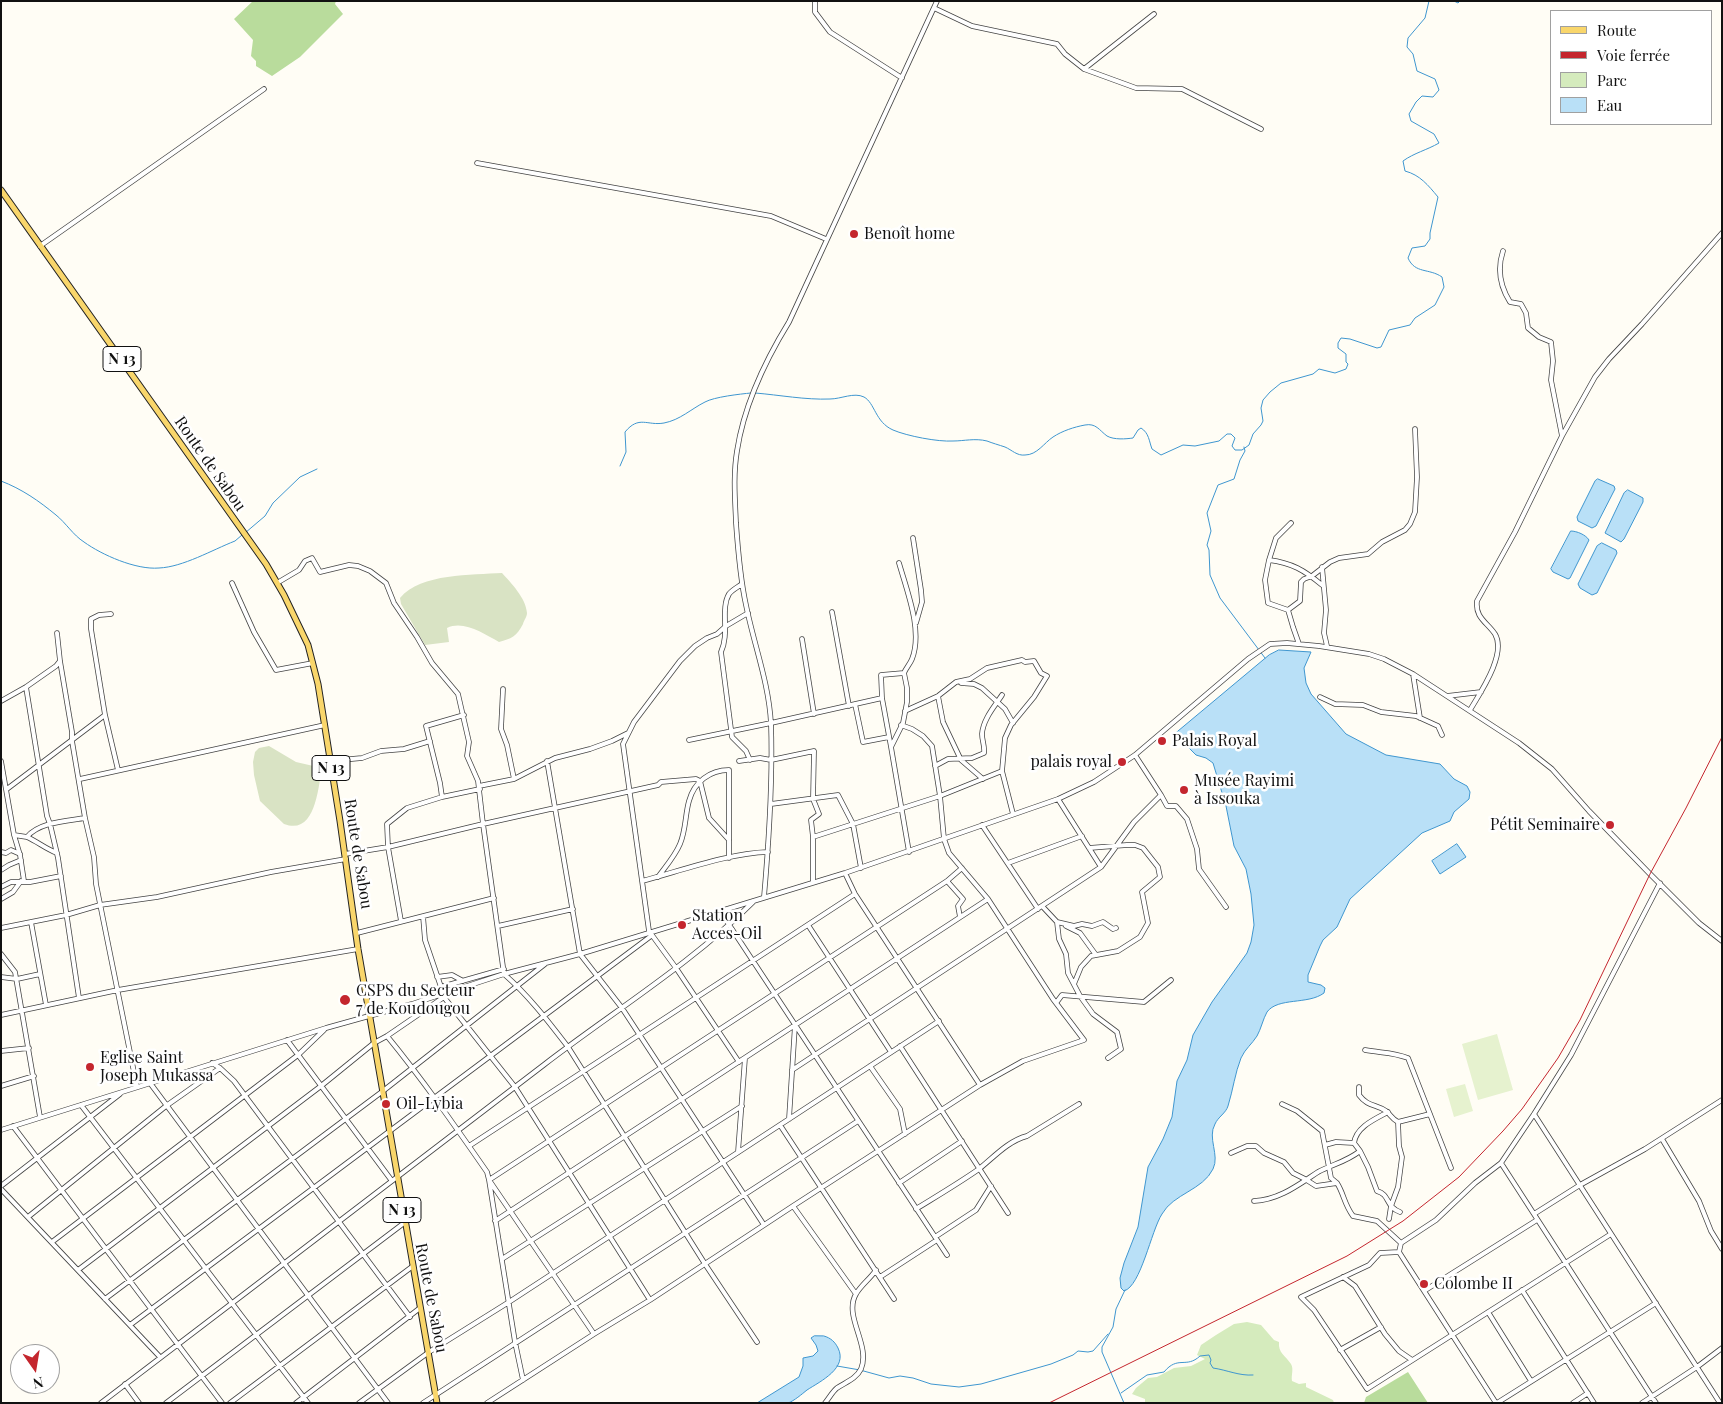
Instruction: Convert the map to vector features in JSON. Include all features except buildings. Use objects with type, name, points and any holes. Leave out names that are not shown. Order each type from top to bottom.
[{"type":"main road","name":"Route de Sabou","points":[[1,190],[246,536],[277,583],[305,639],[313,663],[325,725],[358,949],[389,1131],[394,1179],[413,1266],[429,1352],[436,1403]]},
{"type":"street","points":[[815,1],[815,12],[830,32],[902,78]]},
{"type":"street","points":[[764,897],[771,804],[771,724],[762,670],[742,584],[736,514],[735,463],[740,435],[755,388],[770,353],[789,322],[937,1]]},
{"type":"street","points":[[934,8],[972,26],[1057,44],[1084,69],[1136,88],[1182,89],[1261,129]]},
{"type":"street","points":[[1084,69],[1154,14]]},
{"type":"street","points":[[40,246],[264,89]]},
{"type":"street","points":[[477,163],[771,216],[826,239]]},
{"type":"street","points":[[1470,710],[1481,692],[1498,655],[1496,635],[1480,617],[1476,609],[1477,601],[1511,541],[1562,436],[1595,377],[1609,359],[1722,232]]},
{"type":"street","points":[[1503,251],[1499,262],[1499,271],[1505,293],[1510,302],[1521,304],[1526,313],[1528,328],[1539,337],[1551,342],[1553,360],[1551,380],[1562,436]]},
{"type":"street","points":[[1288,610],[1300,601],[1301,582],[1304,578],[1312,576],[1322,567],[1339,558],[1368,554],[1382,542],[1405,530],[1410,524],[1415,512],[1417,477],[1415,428]]},
{"type":"street","points":[[1288,610],[1268,603],[1264,580],[1276,538],[1291,522]]},
{"type":"street","points":[[913,538],[922,590],[922,602],[915,625]]},
{"type":"street","points":[[277,583],[298,570],[306,561],[312,558],[320,572],[349,565],[358,566],[370,571],[386,582],[394,603],[432,663],[458,694],[469,742],[467,756],[476,772],[480,788],[483,824],[504,974],[517,985],[568,1047],[705,1264],[757,1342]]},
{"type":"street","points":[[1269,560],[1287,563],[1312,576],[1322,584]]},
{"type":"street","points":[[891,747],[905,711],[907,688],[904,673],[912,660],[915,646],[915,625],[900,563]]},
{"type":"street","points":[[1322,567],[1322,584],[1326,610],[1324,633],[1327,646]]},
{"type":"street","points":[[232,584],[254,632],[276,670],[313,663]]},
{"type":"street","points":[[742,584],[730,593],[725,608],[726,640],[721,652],[730,732],[732,737],[746,751],[750,760]]},
{"type":"street","points":[[1288,610],[1300,644]]},
{"type":"street","points":[[832,612],[849,706]]},
{"type":"street","points":[[738,1062],[676,968],[650,934],[623,744],[634,722],[680,660],[706,638],[717,634],[726,626],[748,613]]},
{"type":"street","points":[[111,614],[99,615],[91,619],[91,629],[105,715],[118,770]]},
{"type":"street","points":[[58,633],[60,661],[71,724],[72,741],[80,779],[85,818],[94,857],[100,906],[137,1087]]},
{"type":"street","points":[[802,639],[814,714]]},
{"type":"street","points":[[1,1130],[326,1028],[443,996],[504,974],[650,934],[861,868],[1058,799],[1094,782],[1135,755],[1248,659],[1263,648],[1277,643],[1327,646],[1369,654],[1384,659],[1413,674],[1470,710],[1519,743],[1552,769],[1589,811],[1699,923],[1722,942]]},
{"type":"street","points":[[905,711],[938,696],[956,682],[970,679],[987,668],[1022,660],[1025,662],[1034,661],[1041,673],[1047,676],[1034,697],[1013,723],[1005,738],[1002,771],[1013,814]]},
{"type":"street","points":[[1,701],[26,687],[56,666],[60,661]]},
{"type":"street","points":[[904,673],[881,674],[882,698],[909,852]]},
{"type":"street","points":[[1413,674],[1420,718]]},
{"type":"street","points":[[956,682],[974,684],[982,688],[1005,710],[1013,723]]},
{"type":"street","points":[[26,687],[47,816],[57,853],[79,998]]},
{"type":"street","points":[[503,689],[501,730],[514,779]]},
{"type":"street","points":[[1447,696],[1481,692]]},
{"type":"street","points":[[935,766],[948,759],[972,758],[984,753],[985,745],[982,734],[984,725],[1002,695]]},
{"type":"street","points":[[938,696],[942,722],[960,758],[983,779]]},
{"type":"street","points":[[1320,697],[1336,704],[1363,705],[1381,712],[1416,716],[1438,726],[1442,735]]},
{"type":"street","points":[[689,740],[771,724],[882,698]]},
{"type":"street","points":[[855,704],[863,742],[889,737]]},
{"type":"street","points":[[7,789],[105,715]]},
{"type":"street","points":[[442,797],[426,726],[464,715]]},
{"type":"street","points":[[80,779],[325,725]]},
{"type":"street","points":[[488,1403],[980,1085],[1023,1061],[1084,1040],[1056,1003],[988,899],[950,853],[944,839],[940,796],[932,746],[923,736],[901,725]]},
{"type":"street","points":[[401,921],[388,847],[387,824],[407,808],[514,779],[547,761],[612,741],[628,733]]},
{"type":"street","points":[[330,761],[362,758],[381,751],[404,749],[430,741]]},
{"type":"street","points":[[739,761],[760,758],[771,760],[814,751],[813,799],[820,814],[812,820],[814,837],[813,882]]},
{"type":"street","points":[[1135,755],[1167,806],[1176,806],[1187,819],[1196,849],[1199,869],[1226,907]]},
{"type":"street","points":[[1,761],[14,835],[20,854],[22,881],[13,892],[1,899]]},
{"type":"street","points":[[547,761],[580,954],[622,1008],[764,1225]]},
{"type":"street","points":[[658,877],[676,854],[681,842],[689,801],[700,781],[709,774],[722,770],[729,770],[729,858]]},
{"type":"street","points":[[814,837],[940,796],[1002,771]]},
{"type":"street","points":[[1,928],[100,906],[157,897],[388,847],[658,785],[661,782],[696,779],[700,781]]},
{"type":"street","points":[[700,781],[709,818],[729,840]]},
{"type":"street","points":[[771,804],[838,795],[853,824],[861,868]]},
{"type":"street","points":[[792,1070],[1101,867],[1134,822],[1160,795]]},
{"type":"street","points":[[1058,799],[1101,867]]},
{"type":"street","points":[[27,837],[36,830],[50,824],[85,818]]},
{"type":"street","points":[[982,825],[1038,909]]},
{"type":"street","points":[[14,835],[27,837],[40,843],[47,850],[57,853]]},
{"type":"street","points":[[1008,863],[1082,836]]},
{"type":"street","points":[[1074,984],[1081,967],[1090,956],[1118,951],[1140,937],[1148,923],[1142,892],[1160,877],[1158,867],[1143,848],[1136,845],[1089,848]]},
{"type":"street","points":[[1,852],[6,853],[11,850],[20,854]]},
{"type":"street","points":[[642,881],[729,858],[768,852]]},
{"type":"street","points":[[2,868],[21,860]]},
{"type":"street","points":[[489,1180],[947,881],[962,868]]},
{"type":"street","points":[[845,873],[855,894],[980,1085]]},
{"type":"street","points":[[1,887],[11,882],[30,882],[60,876]]},
{"type":"street","points":[[947,881],[963,899],[958,906],[960,918]]},
{"type":"street","points":[[1656,1303],[1497,1403],[1399,1252],[1401,1243],[1436,1220],[1475,1183],[1501,1163],[1571,1055],[1660,883]]},
{"type":"street","points":[[469,1146],[855,894]]},
{"type":"street","points":[[357,933],[494,898]]},
{"type":"street","points":[[495,1221],[988,899]]},
{"type":"street","points":[[101,1403],[515,1087],[676,968],[729,926],[754,901]]},
{"type":"street","points":[[1042,906],[1057,922],[1080,933],[1096,955]]},
{"type":"street","points":[[498,926],[573,909]]},
{"type":"street","points":[[720,911],[947,1255]]},
{"type":"street","points":[[423,916],[425,940],[436,977],[441,987],[504,969]]},
{"type":"street","points":[[31,922],[46,1005]]},
{"type":"street","points":[[1057,922],[1074,926],[1082,924],[1092,926],[1103,922],[1116,928]]},
{"type":"street","points":[[1057,922],[1059,939],[1066,954],[1068,973],[1080,996],[1093,1014],[1117,1032],[1120,1049],[1108,1058]]},
{"type":"street","points":[[808,925],[891,1052]]},
{"type":"street","points":[[130,1325],[650,934]]},
{"type":"street","points":[[1,1015],[118,990],[358,949]]},
{"type":"street","points":[[1,954],[15,972],[17,979],[40,1118]]},
{"type":"street","points":[[105,1299],[382,1091],[546,963]]},
{"type":"street","points":[[1,977],[17,979],[40,974]]},
{"type":"street","points":[[436,977],[452,976],[463,981]]},
{"type":"street","points":[[1056,1003],[1062,995],[1144,1002],[1171,980]]},
{"type":"street","points":[[443,996],[515,1087],[650,1300]]},
{"type":"street","points":[[78,1270],[321,1086],[374,1043],[388,1036],[443,996]]},
{"type":"street","points":[[359,1403],[429,1352],[553,1274],[938,1021]]},
{"type":"street","points":[[789,1119],[795,1026]]},
{"type":"street","points":[[52,1242],[298,1055],[326,1028]]},
{"type":"street","points":[[388,1036],[487,1172],[523,1380]]},
{"type":"street","points":[[287,1040],[345,1119],[394,1179]]},
{"type":"street","points":[[900,1046],[1008,1213]]},
{"type":"street","points":[[1,1051],[29,1048]]},
{"type":"street","points":[[1365,1050],[1383,1054],[1394,1052],[1408,1058],[1451,1168]]},
{"type":"street","points":[[738,1152],[745,1058]]},
{"type":"street","points":[[212,1063],[234,1081],[410,1317]]},
{"type":"street","points":[[870,1066],[900,1109],[905,1134]]},
{"type":"street","points":[[28,1217],[166,1106],[220,1068]]},
{"type":"street","points":[[1,1086],[34,1076]]},
{"type":"street","points":[[150,1083],[388,1403]]},
{"type":"street","points":[[1360,1087],[1359,1095],[1362,1099],[1370,1106],[1388,1112],[1391,1118],[1398,1122],[1430,1114]]},
{"type":"street","points":[[124,1091],[1,1187],[160,1358]]},
{"type":"street","points":[[1534,1214],[1580,1185],[1662,1139],[1722,1100]]},
{"type":"street","points":[[916,1209],[979,1168],[994,1154],[1078,1104]]},
{"type":"street","points":[[1282,1104],[1296,1111],[1322,1131],[1331,1178],[1343,1191],[1345,1206],[1353,1216],[1376,1221],[1401,1243]]},
{"type":"street","points":[[81,1105],[308,1403]]},
{"type":"street","points":[[502,1259],[742,1106]]},
{"type":"street","points":[[1354,1144],[1355,1136],[1363,1127],[1388,1112]]},
{"type":"street","points":[[1534,1114],[1720,1403]]},
{"type":"street","points":[[423,1403],[858,1121]]},
{"type":"street","points":[[1389,1219],[1391,1206],[1398,1187],[1402,1157],[1399,1146],[1398,1122]]},
{"type":"street","points":[[780,1125],[894,1299]]},
{"type":"street","points":[[13,1126],[222,1403]]},
{"type":"street","points":[[1662,1139],[1699,1201],[1711,1231],[1722,1249]]},
{"type":"street","points":[[899,1183],[962,1141]]},
{"type":"street","points":[[1325,1145],[1336,1142],[1354,1144],[1360,1150],[1368,1167],[1376,1191],[1382,1192],[1388,1198],[1391,1206],[1400,1212]]},
{"type":"street","points":[[1231,1154],[1247,1146],[1256,1146],[1264,1153],[1284,1162],[1293,1173],[1316,1186],[1337,1183]]},
{"type":"street","points":[[1254,1201],[1277,1197],[1320,1172],[1350,1159],[1360,1150]]},
{"type":"street","points":[[1501,1163],[1656,1403]]},
{"type":"street","points":[[489,1180],[594,1334]]},
{"type":"street","points":[[880,1277],[976,1210],[991,1186]]},
{"type":"street","points":[[793,1206],[856,1294]]},
{"type":"street","points":[[1424,1291],[1537,1220]]},
{"type":"street","points":[[166,1403],[404,1223]]},
{"type":"street","points":[[1399,1252],[1380,1252],[1369,1265],[1301,1296],[1314,1310],[1367,1389],[1611,1234]]},
{"type":"street","points":[[230,1403],[413,1266]]},
{"type":"street","points":[[825,1403],[836,1389],[851,1380],[860,1370],[864,1355],[854,1319],[853,1303],[856,1294],[876,1270]]},
{"type":"street","points":[[1344,1277],[1355,1286],[1399,1351],[1412,1360]]},
{"type":"street","points":[[1522,1290],[1594,1403]]},
{"type":"street","points":[[296,1403],[420,1308]]},
{"type":"street","points":[[1488,1312],[1531,1381]]},
{"type":"street","points":[[1340,1350],[1381,1327]]},
{"type":"street","points":[[1642,1403],[1722,1348]]},
{"type":"street","points":[[125,1384],[139,1403]]},
{"type":"street","points":[[1573,1403],[1588,1393]]},
{"type":"green space","points":[[253,1],[336,1],[335,4],[343,14],[300,57],[272,76],[256,66],[256,61],[251,56],[253,40],[234,19]]},
{"type":"green space","points":[[502,573],[521,596],[527,613],[518,631],[503,641],[499,642],[467,627],[454,626],[447,628],[449,642],[425,645],[401,604],[400,598],[409,590],[434,580],[462,575]]},
{"type":"green space","points":[[269,746],[296,762],[322,768],[314,808],[303,823],[295,826],[284,824],[260,801],[253,762],[255,752],[259,748]]},
{"type":"green space","points":[[1497,1034],[1513,1090],[1478,1100],[1462,1044]]},
{"type":"green space","points":[[1465,1084],[1473,1111],[1454,1117],[1446,1089]]},
{"type":"green space","points":[[1247,1322],[1261,1325],[1274,1340],[1279,1342],[1281,1351],[1292,1366],[1292,1381],[1299,1384],[1306,1383],[1306,1387],[1333,1400],[1334,1403],[1145,1403],[1145,1399],[1132,1394],[1148,1378],[1157,1377],[1174,1368],[1191,1366],[1205,1359],[1197,1355],[1201,1345],[1234,1324]]},
{"type":"green space","points":[[1408,1372],[1428,1403],[1364,1403],[1366,1397]]},
{"type":"water","points":[[1598,479],[1614,486],[1615,489],[1596,526],[1592,528],[1578,521],[1577,517],[1595,481]]},
{"type":"water","points":[[1628,490],[1643,498],[1643,502],[1621,542],[1605,533],[1624,493]]},
{"type":"water","points":[[1571,531],[1586,536],[1589,540],[1568,579],[1553,572],[1551,569]]},
{"type":"water","points":[[1602,543],[1616,550],[1617,553],[1597,593],[1592,595],[1580,588],[1578,584],[1597,546]]},
{"type":"water","points":[[1279,650],[1311,652],[1304,668],[1306,683],[1311,694],[1346,734],[1386,755],[1440,764],[1454,779],[1467,786],[1470,792],[1469,799],[1454,812],[1450,821],[1422,833],[1350,899],[1337,927],[1323,940],[1308,975],[1308,982],[1321,985],[1325,988],[1324,993],[1310,999],[1278,1004],[1267,1012],[1257,1036],[1241,1058],[1228,1106],[1213,1129],[1215,1164],[1213,1169],[1202,1182],[1167,1207],[1158,1222],[1136,1279],[1124,1291],[1121,1288],[1120,1278],[1138,1227],[1148,1167],[1172,1117],[1177,1081],[1187,1060],[1193,1035],[1212,1002],[1247,953],[1254,925],[1246,869],[1234,846],[1226,806],[1213,763],[1206,758],[1196,755],[1172,736],[1269,655]]},
{"type":"water","points":[[1457,844],[1466,857],[1440,874],[1432,861]]},
{"type":"water","points":[[814,1336],[824,1336],[834,1342],[840,1355],[839,1362],[832,1373],[788,1403],[757,1403],[799,1377],[803,1366],[803,1358],[813,1356],[818,1351],[811,1338]]},
{"type":"waterway","points":[[755,393],[821,399],[834,399],[852,395],[860,396],[868,400],[882,422],[893,430],[939,441],[983,440],[1022,455],[1033,453],[1060,433],[1089,425],[1116,439],[1133,438],[1141,428],[1147,435],[1152,449],[1161,455],[1183,445],[1195,446],[1219,441],[1227,434],[1231,434],[1235,438],[1232,446],[1235,450],[1242,450],[1249,445],[1253,434],[1263,421],[1261,408],[1263,400],[1281,383],[1313,374],[1319,369],[1335,373],[1346,369],[1348,364],[1346,362],[1346,354],[1338,348],[1341,338],[1377,348],[1381,347],[1389,330],[1410,325],[1415,318],[1435,305],[1444,287],[1442,277],[1418,269],[1408,258],[1412,248],[1425,246],[1430,239],[1438,197],[1419,178],[1405,171],[1403,161],[1439,143],[1434,134],[1411,121],[1409,114],[1422,96],[1433,97],[1439,90],[1435,79],[1417,71],[1413,54],[1407,47],[1408,38],[1425,18],[1429,1]]},
{"type":"waterway","points":[[1454,1],[1458,3],[1460,1]]},
{"type":"waterway","points":[[620,466],[626,452],[625,432],[635,424],[639,422],[658,424],[670,422],[709,400],[751,393]]},
{"type":"waterway","points":[[1244,447],[1245,451],[1234,479],[1218,485],[1207,513],[1211,531],[1207,545],[1210,575],[1220,598],[1265,658]]},
{"type":"waterway","points":[[245,533],[265,516],[273,503],[300,477],[317,469]]},
{"type":"waterway","points":[[1,481],[43,505],[91,547],[120,561],[140,567],[159,568],[178,565],[235,541],[242,535]]},
{"type":"waterway","points":[[1124,1403],[1102,1352],[1102,1347],[1113,1327],[1116,1309],[1125,1290]]},
{"type":"waterway","points":[[837,1366],[889,1378],[900,1376],[931,1384],[959,1387],[981,1384],[1051,1364],[1078,1351],[1093,1351],[1108,1334]]},
{"type":"waterway","points":[[1121,1393],[1147,1375],[1164,1372],[1174,1364],[1190,1362],[1200,1356],[1209,1355],[1213,1368],[1238,1374],[1253,1375]]},
{"type":"railway","points":[[1049,1403],[1347,1256],[1403,1221],[1459,1177],[1522,1109],[1558,1058],[1580,1020],[1650,874],[1722,737]]},
{"type":"place","name":"Benoît home","points":[[854,234]]},
{"type":"place","name":"Palais Royal","points":[[1162,741]]},
{"type":"place","name":"palais royal","points":[[1122,762]]},
{"type":"place","name":"Musée Rayimi à Issouka","points":[[1184,790]]},
{"type":"place","name":"Pétit Seminaire","points":[[1610,825]]},
{"type":"place","name":"Station Acces-Oil","points":[[682,925]]},
{"type":"place","name":"CSPS du Secteur 7 de Koudougou","points":[[345,1000]]},
{"type":"place","name":"Eglise Saint Joseph Mukassa","points":[[90,1067]]},
{"type":"place","name":"Oil-Lybia","points":[[386,1104]]},
{"type":"place","name":"Colombe II","points":[[1424,1284]]}]
